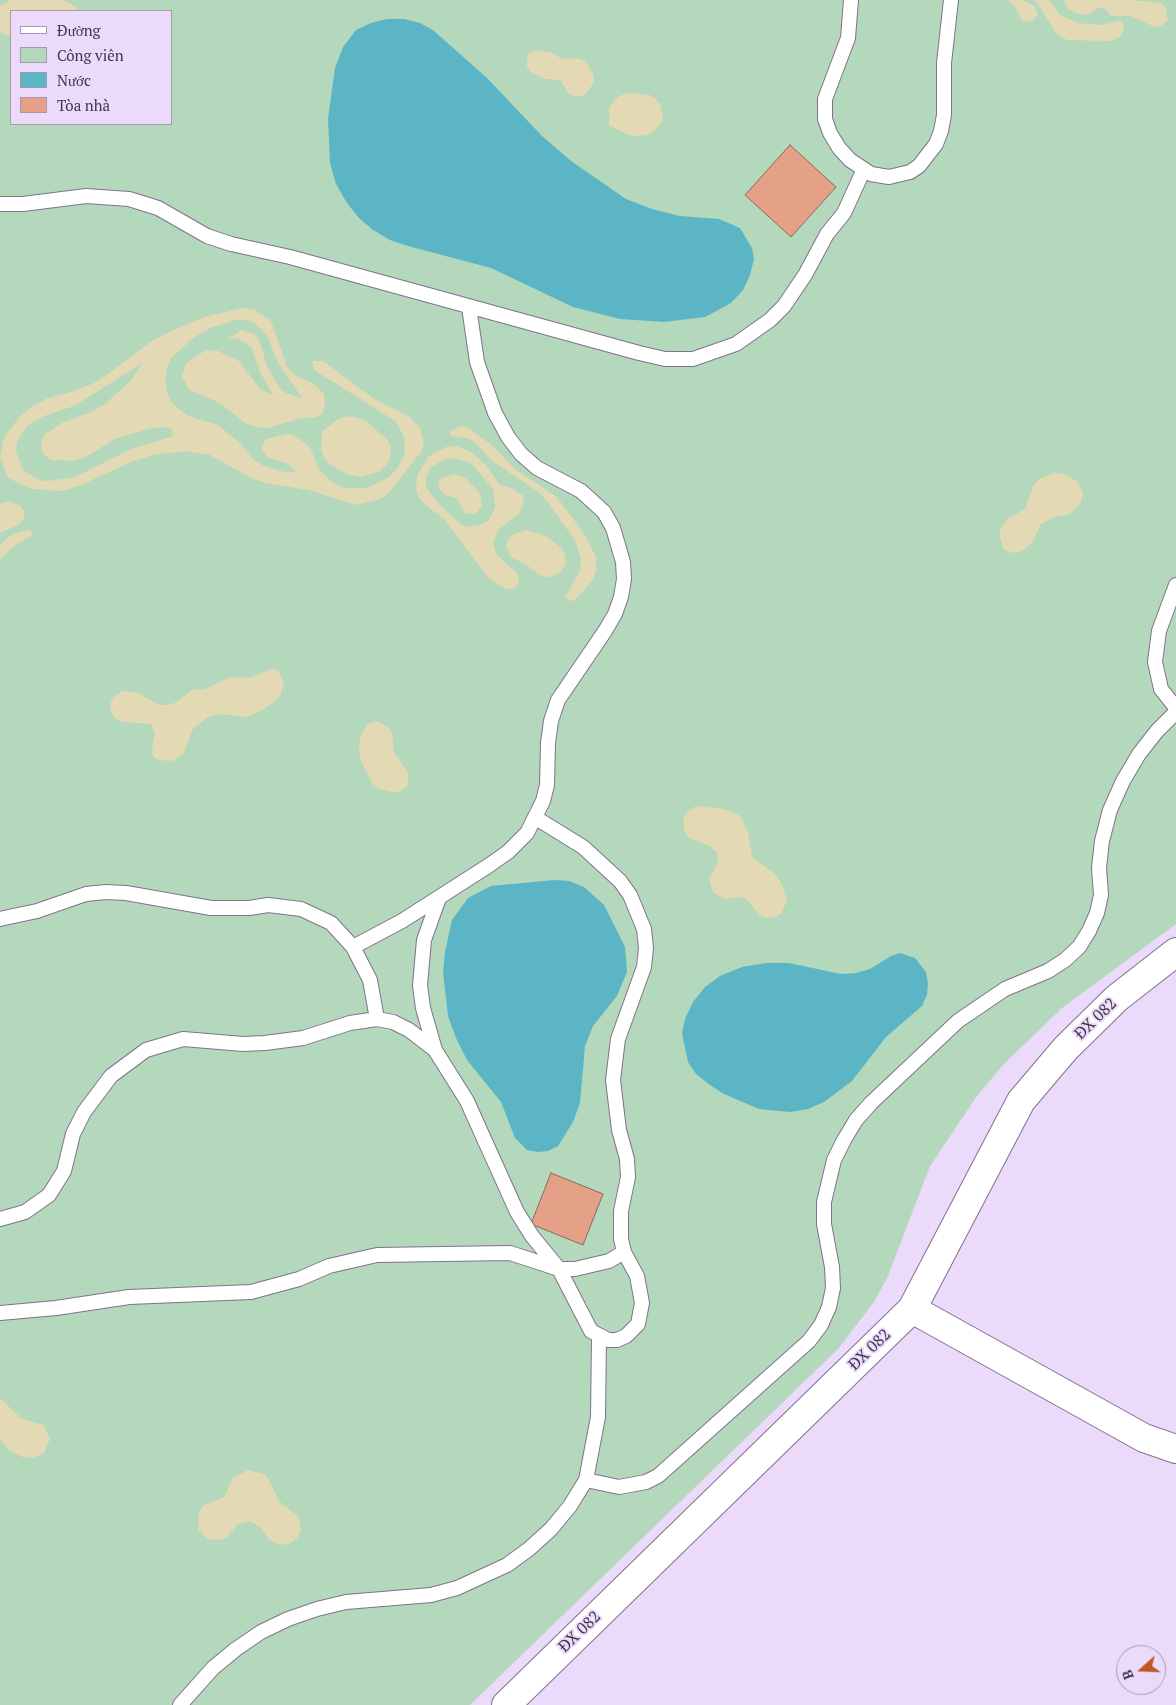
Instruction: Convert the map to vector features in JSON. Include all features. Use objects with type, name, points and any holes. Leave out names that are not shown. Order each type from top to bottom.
[{"type":"street","name":"ĐX 082","points":[[506,1705],[912,1308],[1021,1100],[1066,1048],[1117,998],[1176,952]]},
{"type":"street","points":[[912,1308],[1144,1438],[1176,1449]]},
{"type":"lane","points":[[851,0],[848,38],[825,100],[825,119],[839,148],[864,169],[879,176],[900,176],[919,166],[936,144],[944,115],[944,63],[951,0]]},
{"type":"lane","points":[[0,204],[22,204],[86,196],[129,199],[158,208],[207,236],[231,244],[290,257],[665,359],[693,359],[717,352],[753,333],[784,306],[805,275],[827,234],[844,213],[864,169]]},
{"type":"lane","points":[[353,947],[439,898],[508,852],[527,833],[536,818],[547,785],[548,743],[553,714],[569,681],[615,614],[624,579],[624,562],[613,528],[604,512],[581,491],[537,468],[521,454],[508,437],[495,413],[477,362],[469,307]]},
{"type":"lane","points":[[1176,585],[1159,631],[1155,662],[1161,689],[1176,708]]},
{"type":"lane","points":[[586,1480],[619,1487],[639,1484],[658,1476],[809,1341],[821,1325],[828,1307],[832,1288],[832,1267],[824,1224],[824,1202],[834,1160],[844,1140],[856,1120],[871,1103],[958,1021],[1005,990],[1048,970],[1078,947],[1089,931],[1097,913],[1100,895],[1099,868],[1102,841],[1110,810],[1123,781],[1139,754],[1157,731],[1176,712]]},
{"type":"lane","points":[[439,898],[424,940],[420,985],[423,1008],[435,1050],[468,1101],[517,1212],[532,1236],[559,1269],[591,1331],[599,1337],[617,1340],[633,1330],[640,1318],[641,1289],[624,1252],[620,1225],[626,1194],[627,1168],[614,1101],[614,1059],[624,1019],[644,966],[644,929],[630,895],[620,881],[584,847],[536,818]]},
{"type":"lane","points":[[0,919],[37,911],[86,894],[106,892],[126,893],[211,908],[284,906],[316,914],[343,934],[353,947],[370,980],[378,1019]]},
{"type":"lane","points":[[0,1220],[25,1212],[49,1195],[64,1171],[74,1134],[84,1112],[111,1076],[146,1050],[183,1039],[243,1044],[265,1043],[302,1038],[350,1024],[378,1019],[393,1022],[409,1030],[435,1050]]},
{"type":"lane","points":[[0,1313],[56,1308],[129,1297],[251,1292],[275,1287],[337,1264],[377,1256],[510,1253],[559,1269],[592,1266],[609,1261],[624,1252]]},
{"type":"lane","points":[[180,1705],[213,1668],[236,1649],[262,1632],[288,1619],[317,1608],[346,1602],[431,1595],[483,1578],[507,1565],[551,1529],[570,1506],[586,1480],[598,1417],[599,1337]]},
{"type":"green space","points":[[0,0],[1176,0],[1176,924],[1062,1008],[1004,1064],[977,1096],[930,1166],[888,1276],[874,1302],[838,1349],[470,1705],[0,1705]]},
{"type":"sand","points":[[10,0],[63,0],[75,6],[78,10],[10,10],[9,36],[0,32],[0,6]]},
{"type":"sand","points":[[1008,0],[1022,0],[1035,6],[1038,15],[1031,22],[1022,21],[1016,8]]},
{"type":"sand","points":[[1035,0],[1049,0],[1059,14],[1078,23],[1101,25],[1120,21],[1123,23],[1124,30],[1120,37],[1111,41],[1067,40],[1056,33]]},
{"type":"sand","points":[[1064,0],[1132,0],[1161,3],[1166,8],[1168,20],[1161,26],[1155,27],[1130,16],[1111,16],[1106,10],[1099,7],[1089,14],[1082,15],[1069,10]]},
{"type":"sand","points":[[537,50],[551,52],[562,59],[575,58],[586,61],[594,76],[593,84],[583,96],[575,97],[569,94],[560,80],[545,79],[531,72],[527,67],[527,57],[530,52]]},
{"type":"sand","points":[[629,93],[650,95],[660,103],[663,120],[656,130],[648,135],[636,136],[624,133],[609,125],[609,109],[613,102],[619,96]]},
{"type":"sand","points":[[243,308],[254,309],[271,321],[287,367],[296,376],[313,383],[324,394],[325,408],[322,414],[268,428],[256,427],[245,423],[220,403],[189,390],[182,376],[186,363],[208,350],[218,351],[239,361],[260,389],[273,395],[261,374],[251,347],[237,338],[228,339],[241,330],[254,334],[259,339],[267,366],[279,387],[286,393],[302,398],[277,361],[267,335],[253,322],[235,320],[210,328],[195,337],[172,357],[167,368],[165,380],[167,392],[172,403],[188,416],[218,425],[240,443],[254,460],[264,466],[285,472],[296,472],[286,463],[268,458],[261,448],[266,439],[288,434],[296,436],[310,447],[319,469],[333,483],[344,488],[367,488],[389,477],[398,467],[405,453],[404,436],[395,421],[314,370],[312,361],[323,361],[376,400],[410,417],[420,428],[424,443],[421,452],[389,493],[379,500],[355,505],[309,490],[265,483],[249,477],[210,455],[186,451],[153,455],[131,462],[79,486],[62,491],[32,489],[8,478],[0,457],[4,438],[19,417],[33,406],[48,398],[92,384],[153,340],[204,317]],"holes":[[[143,363],[130,381],[105,404],[91,412],[62,423],[45,434],[41,450],[44,455],[52,460],[73,461],[84,458],[115,439],[148,429],[165,427],[171,429],[173,436],[131,449],[75,477],[48,481],[39,480],[23,470],[16,451],[17,442],[27,426],[44,416],[74,406]]]},
{"type":"sand","points":[[348,416],[365,420],[388,440],[391,448],[390,458],[379,472],[360,477],[349,475],[331,465],[325,459],[321,450],[322,432],[338,419]]},
{"type":"sand","points":[[460,426],[467,427],[493,446],[516,470],[557,497],[585,535],[596,557],[596,570],[592,581],[575,600],[570,601],[565,597],[580,571],[581,561],[576,542],[547,501],[537,491],[492,461],[475,442],[467,438],[452,436],[449,432]]},
{"type":"sand","points":[[456,446],[471,452],[485,464],[500,485],[512,488],[522,495],[524,501],[519,514],[499,529],[493,543],[497,555],[517,573],[519,583],[515,588],[506,589],[488,578],[444,519],[424,504],[418,496],[416,489],[417,475],[429,456],[446,447]],"holes":[[[453,458],[471,463],[493,489],[495,507],[489,520],[483,524],[468,527],[460,524],[436,501],[426,487],[426,478],[431,467],[444,460]]]},
{"type":"sand","points":[[1054,473],[1063,474],[1077,481],[1083,493],[1080,504],[1070,514],[1053,517],[1040,525],[1034,540],[1023,551],[1013,553],[1004,550],[999,534],[1002,526],[1007,519],[1025,509],[1033,486],[1039,479]]},
{"type":"sand","points":[[454,474],[465,478],[480,493],[482,506],[475,514],[465,513],[456,498],[445,495],[440,490],[438,485],[441,478]]},
{"type":"sand","points":[[9,501],[21,506],[24,511],[24,518],[20,524],[0,533],[0,504]]},
{"type":"sand","points":[[29,530],[34,534],[13,547],[0,560],[0,546],[5,540],[13,534]]},
{"type":"sand","points":[[526,530],[547,536],[564,551],[566,564],[561,572],[549,577],[541,576],[511,557],[506,547],[507,542],[512,535]]},
{"type":"sand","points":[[274,668],[279,672],[284,682],[280,696],[273,703],[257,713],[246,717],[220,714],[208,717],[192,730],[184,753],[172,761],[158,760],[153,756],[152,748],[155,734],[151,724],[123,722],[116,719],[111,713],[110,705],[113,697],[123,691],[137,692],[159,705],[167,705],[175,703],[192,690],[205,689],[231,677],[249,678]]},
{"type":"sand","points":[[376,721],[388,727],[392,733],[394,752],[409,774],[407,787],[397,793],[379,789],[372,783],[361,761],[359,748],[361,734],[369,723]]},
{"type":"sand","points":[[696,806],[725,809],[740,816],[748,832],[752,857],[775,874],[782,884],[787,901],[781,914],[767,918],[760,915],[746,899],[739,897],[725,899],[713,892],[709,879],[718,863],[717,852],[708,845],[689,838],[684,831],[683,822],[685,814]]},
{"type":"sand","points":[[0,1398],[22,1419],[44,1425],[50,1439],[44,1453],[35,1457],[25,1458],[8,1450],[0,1438]]},
{"type":"sand","points":[[248,1470],[264,1474],[279,1501],[299,1517],[301,1531],[291,1543],[283,1545],[275,1543],[269,1539],[260,1527],[250,1521],[238,1524],[227,1537],[220,1540],[207,1539],[198,1529],[199,1512],[204,1505],[224,1497],[233,1478]]},
{"type":"water","points":[[387,19],[404,19],[420,23],[433,30],[488,79],[542,136],[571,161],[626,199],[652,209],[680,216],[719,219],[740,228],[752,248],[754,259],[750,275],[743,290],[731,303],[705,317],[664,322],[620,319],[573,307],[491,268],[408,246],[390,240],[373,230],[359,218],[347,203],[336,184],[330,163],[328,118],[335,68],[343,47],[356,30],[371,23]]},
{"type":"water","points":[[554,880],[569,881],[584,887],[604,905],[625,947],[627,972],[617,996],[593,1026],[585,1046],[580,1103],[573,1122],[558,1146],[548,1151],[538,1152],[527,1150],[515,1138],[501,1102],[467,1060],[448,1016],[443,972],[452,920],[468,898],[491,886]]},
{"type":"water","points":[[900,953],[915,958],[926,972],[927,995],[922,1006],[886,1037],[852,1081],[824,1102],[808,1109],[790,1112],[759,1109],[724,1094],[710,1085],[696,1074],[688,1062],[682,1033],[685,1019],[693,1002],[705,987],[720,976],[742,967],[766,963],[789,963],[841,974],[856,973],[870,969],[891,956]]},
{"type":"building","points":[[790,145],[836,187],[791,237],[745,195]]},
{"type":"building","points":[[551,1173],[603,1194],[583,1245],[531,1224]]}]
